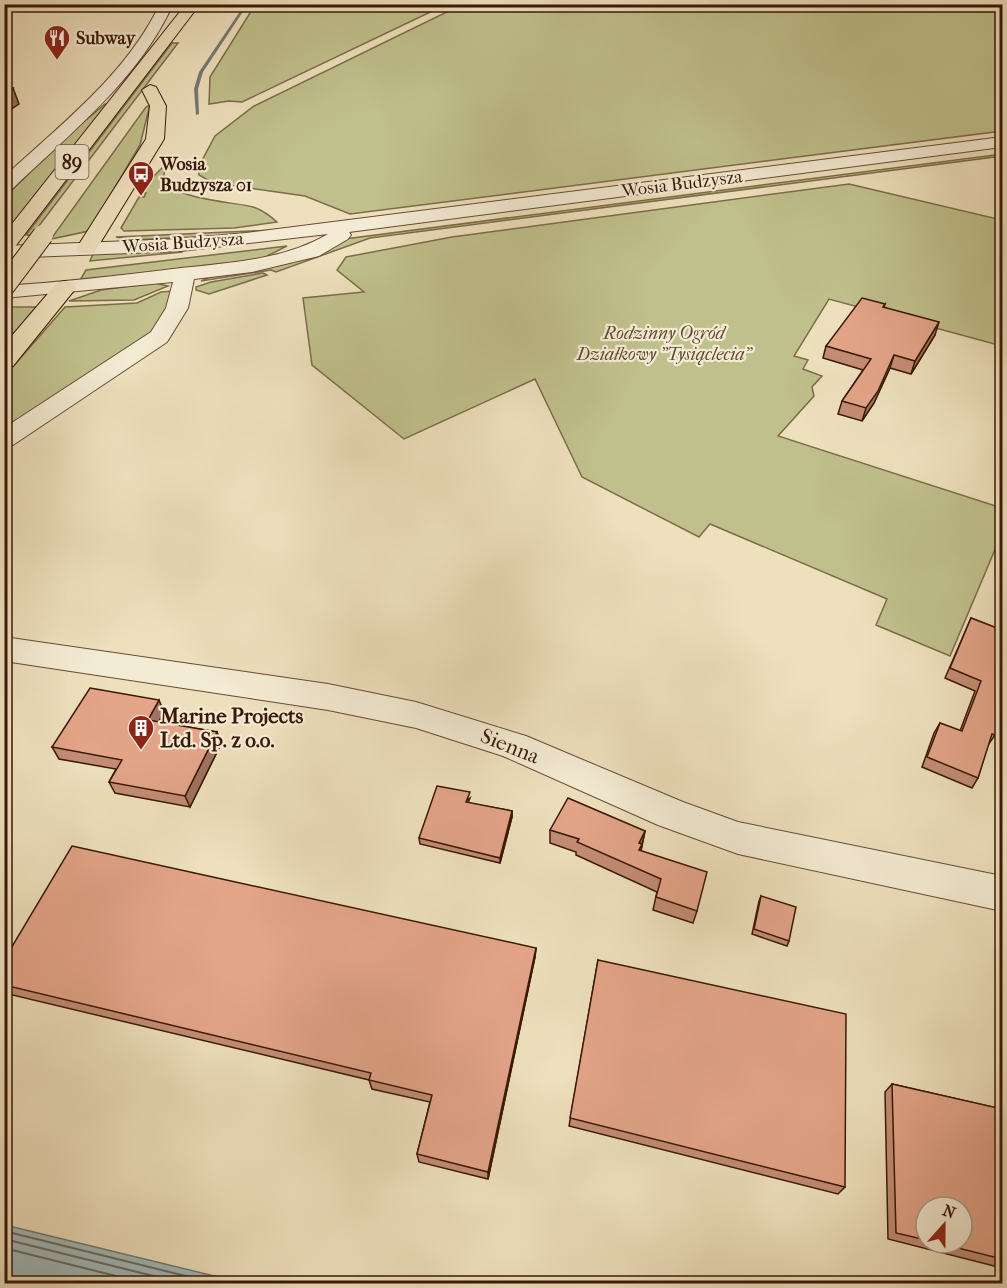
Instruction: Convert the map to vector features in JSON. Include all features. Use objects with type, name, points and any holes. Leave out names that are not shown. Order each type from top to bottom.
[{"type":"highway","name":"89","points":[[8,245],[194,4]]},
{"type":"highway","points":[[87,249],[154,139],[158,106],[154,85],[137,108]]},
{"type":"highway","points":[[74,120],[129,89]]},
{"type":"highway","points":[[4,287],[57,217]]},
{"type":"highway","points":[[4,361],[65,288]]},
{"type":"street","points":[[4,188],[123,71],[157,28],[167,4]]},
{"type":"street","name":"Wosia Budzysza","points":[[8,245],[87,249],[181,245],[360,225],[1002,142]]},
{"type":"street","name":"Wosia Budzysza","points":[[4,292],[65,288],[252,266],[312,252],[360,225]]},
{"type":"street","points":[[291,233],[293,257]]},
{"type":"street","points":[[65,288],[87,249]]},
{"type":"street","name":"Wosia Budzysza","points":[[4,440],[159,337],[173,319],[182,300],[183,275]]},
{"type":"street","name":"Sienna","points":[[4,649],[328,697],[416,715],[514,746],[671,814],[738,838],[1002,894]]},
{"type":"green space","points":[[255,5],[445,5],[242,102],[209,104],[210,77]]},
{"type":"green space","points":[[461,5],[1002,5],[1002,131],[350,214],[305,196],[213,183],[199,175],[198,168],[215,136],[254,106]]},
{"type":"green space","points":[[172,43],[178,43],[32,235],[26,235]]},
{"type":"green space","points":[[105,104],[108,104],[5,234],[5,197],[62,140]]},
{"type":"green space","points":[[150,105],[140,145],[89,231],[51,239],[146,107]]},
{"type":"green space","points":[[1002,154],[1002,156],[370,238],[276,272],[271,270],[201,281],[337,240]]},
{"type":"green space","points":[[172,158],[164,175],[167,183],[175,189],[202,198],[253,207],[263,211],[277,222],[234,228],[124,231],[121,228],[139,197],[144,197],[146,193],[142,193],[150,180]]},
{"type":"green space","name":"Rodzinny Ogród Działkowy \"Tysiąclecia\"","points":[[849,184],[1002,220],[1002,346],[829,299],[794,356],[808,360],[803,369],[822,376],[812,387],[814,396],[778,436],[1002,508],[1002,533],[950,656],[876,625],[887,599],[710,524],[699,537],[582,477],[535,379],[404,439],[312,365],[303,298],[364,292],[337,270],[346,257],[452,237]]},
{"type":"green space","points":[[274,230],[257,234],[131,240],[116,237]]},
{"type":"green space","points":[[287,246],[261,259],[79,282],[86,270]]},
{"type":"green space","points":[[182,250],[182,252],[90,261],[93,254]]},
{"type":"green space","points":[[263,273],[267,275],[209,294],[196,290],[196,287],[211,282]]},
{"type":"green space","points":[[154,283],[168,286],[134,300],[69,301],[101,290]]},
{"type":"green space","points":[[173,291],[170,303],[151,334],[5,429],[4,377],[65,307],[137,303],[161,292]]},
{"type":"green space","points":[[5,307],[40,307],[5,348]]},
{"type":"water","points":[[5,1225],[243,1283],[5,1283]]},
{"type":"building","points":[[4,86],[13,88],[4,94]]},
{"type":"building","points":[[862,298],[885,304],[883,307],[939,322],[915,361],[894,355],[878,391],[866,408],[842,401],[871,359],[826,346]]},
{"type":"building","points":[[971,618],[1002,630],[1002,726],[999,724],[995,735],[992,734],[978,778],[927,757],[940,723],[962,731],[981,681],[950,668]]},
{"type":"building","name":"Marine Projects Ltd. Sp. z o.o.","points":[[90,688],[159,700],[148,720],[217,732],[185,796],[109,782],[122,760],[52,747]]},
{"type":"building","points":[[437,786],[470,792],[466,802],[512,811],[500,858],[419,838]]},
{"type":"building","points":[[568,798],[645,831],[639,843],[642,844],[639,850],[707,872],[697,911],[656,897],[661,879],[577,842],[579,839],[550,830]]},
{"type":"building","points":[[72,846],[536,948],[488,1172],[417,1154],[432,1095],[369,1080],[371,1073],[4,985],[4,960]]},
{"type":"building","points":[[761,896],[796,907],[789,941],[754,929]]},
{"type":"building","points":[[598,960],[846,1014],[845,1187],[570,1118]]},
{"type":"building","points":[[892,1084],[1002,1109],[1002,1259],[974,1252],[974,1195],[914,1195],[914,1237],[896,1233]]},
{"type":"waterway","points":[[197,114],[196,89],[201,72],[247,4]]},
{"type":"place","name":"Subway","points":[[57,61]]},
{"type":"place","name":"Wosia Budzysza 01","points":[[141,197]]},
{"type":"place","name":"Marine Projects Ltd. Sp. z o.o.","points":[[141,751]]}]
